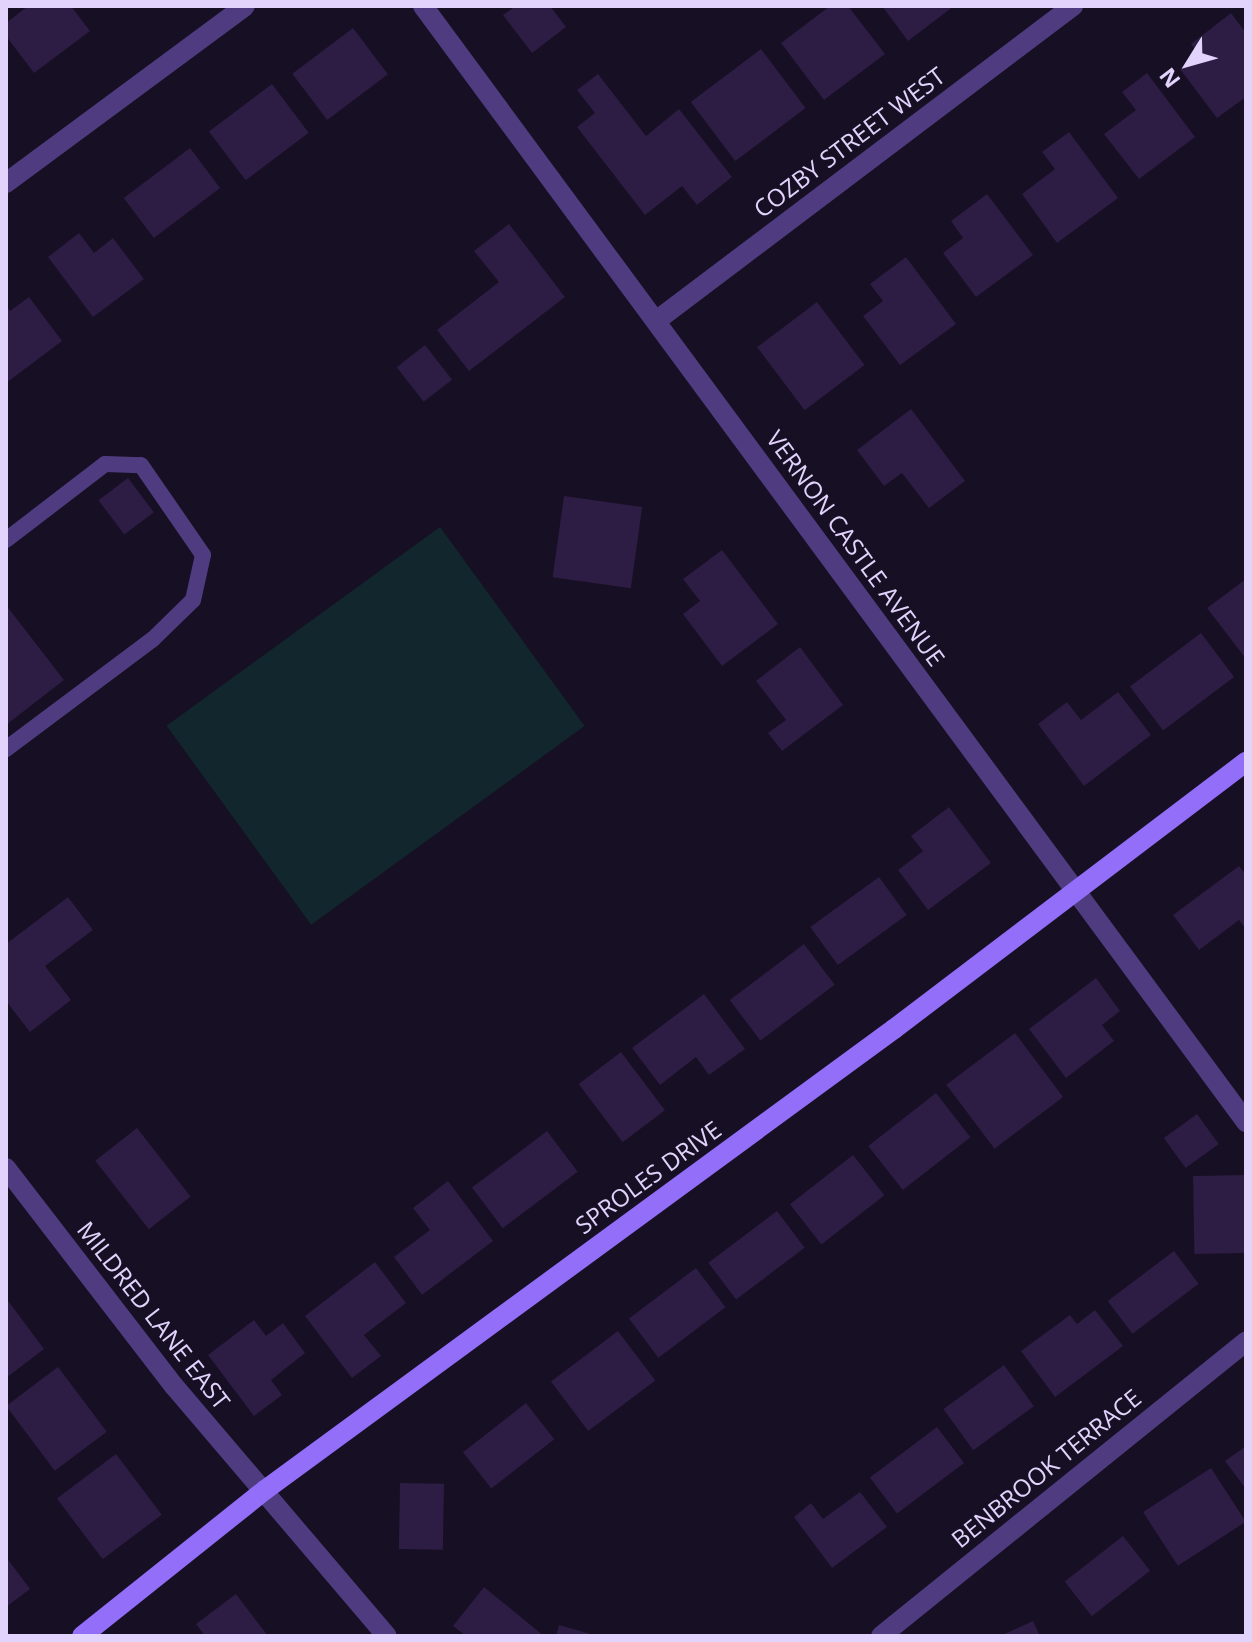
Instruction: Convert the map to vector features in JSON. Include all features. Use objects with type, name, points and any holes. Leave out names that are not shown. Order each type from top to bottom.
[{"type":"street","points":[[6,183],[245,6]]},
{"type":"street","name":"VERNON CASTLE AVENUE","points":[[423,6],[1246,1122]]},
{"type":"street","name":"COZBY STREET WEST","points":[[656,321],[1073,6]]},
{"type":"street","name":"SPROLES DRIVE","points":[[82,1636],[265,1490],[1077,891],[1246,762]]},
{"type":"street","name":"MILDRED LANE EAST","points":[[6,1168],[174,1386],[387,1636]]},
{"type":"street","name":"BENBROOK TERRACE","points":[[881,1636],[1246,1341]]},
{"type":"lane","points":[[6,540],[105,464],[141,465],[203,555],[193,600],[183,610],[153,639],[6,749]]},
{"type":"shaded area","points":[[440,527],[585,726],[311,925],[167,726]]},
{"type":"building","points":[[28,6],[71,6],[90,31],[34,73],[6,36],[6,23]]},
{"type":"building","points":[[516,6],[550,6],[566,27],[532,53],[503,15]]},
{"type":"building","points":[[830,6],[848,6],[885,54],[824,100],[781,43]]},
{"type":"building","points":[[882,6],[954,6],[908,41]]},
{"type":"building","points":[[1231,13],[1246,33],[1246,97],[1217,118],[1180,69],[1199,55],[1191,44]]},
{"type":"building","points":[[353,28],[388,74],[327,120],[292,74]]},
{"type":"building","points":[[761,49],[806,108],[735,161],[691,102]]},
{"type":"building","points":[[1147,73],[1195,137],[1139,179],[1104,134],[1136,110],[1122,92]]},
{"type":"building","points":[[598,74],[646,136],[679,109],[732,177],[697,205],[682,186],[645,215],[577,127],[595,113],[577,90]]},
{"type":"building","points":[[272,84],[309,133],[246,180],[209,132]]},
{"type":"building","points":[[1069,132],[1118,198],[1057,243],[1022,194],[1055,169],[1042,152]]},
{"type":"building","points":[[190,148],[220,188],[154,238],[124,198]]},
{"type":"building","points":[[987,194],[1033,255],[976,297],[943,253],[963,238],[951,221]]},
{"type":"building","points":[[509,224],[565,297],[469,371],[437,330],[499,282],[474,251]]},
{"type":"building","points":[[79,233],[94,253],[113,238],[144,279],[93,317],[48,257]]},
{"type":"building","points":[[906,257],[956,324],[900,365],[863,316],[883,301],[870,284]]},
{"type":"building","points":[[29,297],[62,341],[6,383],[6,306],[10,311]]},
{"type":"building","points":[[817,302],[865,365],[805,410],[757,347]]},
{"type":"building","points":[[425,345],[452,380],[424,402],[397,367]]},
{"type":"building","points":[[911,409],[965,481],[929,508],[902,473],[884,486],[857,450]]},
{"type":"building","points":[[128,478],[154,512],[124,535],[98,500]]},
{"type":"building","points":[[564,496],[642,507],[631,588],[553,577]]},
{"type":"building","points":[[722,550],[778,624],[722,666],[683,614],[700,601],[683,579]]},
{"type":"building","points":[[1246,579],[1246,659],[1207,608]]},
{"type":"building","points":[[6,605],[64,680],[6,725]]},
{"type":"building","points":[[1201,633],[1234,677],[1163,730],[1130,687]]},
{"type":"building","points":[[800,647],[843,705],[782,751],[768,733],[786,720],[756,681]]},
{"type":"building","points":[[1118,692],[1151,735],[1084,786],[1038,724],[1067,702],[1081,720]]},
{"type":"building","points":[[949,807],[991,863],[928,910],[898,870],[923,851],[911,836]]},
{"type":"building","points":[[1239,866],[1246,875],[1246,929],[1239,920],[1199,950],[1173,915]]},
{"type":"building","points":[[879,877],[907,915],[838,965],[810,927]]},
{"type":"building","points":[[68,897],[93,930],[45,966],[71,1000],[30,1032],[6,1001],[6,944]]},
{"type":"building","points":[[804,944],[835,985],[760,1041],[730,1000]]},
{"type":"building","points":[[1096,978],[1120,1011],[1102,1025],[1114,1041],[1066,1078],[1029,1029]]},
{"type":"building","points":[[704,994],[745,1049],[709,1075],[696,1057],[660,1085],[632,1048]]},
{"type":"building","points":[[1015,1033],[1063,1097],[994,1149],[946,1085]]},
{"type":"building","points":[[621,1052],[665,1110],[623,1142],[579,1084]]},
{"type":"building","points":[[936,1093],[970,1137],[903,1190],[868,1146]]},
{"type":"building","points":[[1197,1114],[1219,1144],[1186,1168],[1164,1138]]},
{"type":"building","points":[[137,1128],[191,1197],[149,1229],[95,1161]]},
{"type":"building","points":[[547,1131],[578,1172],[503,1228],[472,1188]]},
{"type":"building","points":[[853,1155],[884,1195],[821,1244],[790,1204]]},
{"type":"building","points":[[1245,1175],[1246,1253],[1194,1254],[1193,1176]]},
{"type":"building","points":[[448,1181],[493,1241],[422,1295],[394,1257],[430,1230],[413,1208]]},
{"type":"building","points":[[777,1211],[805,1248],[736,1299],[708,1263]]},
{"type":"building","points":[[1174,1251],[1199,1284],[1132,1334],[1108,1301]]},
{"type":"building","points":[[375,1262],[406,1303],[364,1335],[381,1356],[352,1378],[305,1316]]},
{"type":"building","points":[[696,1268],[725,1307],[658,1358],[629,1319]]},
{"type":"building","points":[[6,1298],[44,1349],[6,1378]]},
{"type":"building","points":[[1095,1310],[1123,1346],[1055,1397],[1021,1351],[1070,1315],[1077,1324]]},
{"type":"building","points":[[254,1320],[266,1336],[283,1323],[305,1353],[271,1380],[282,1395],[254,1416],[208,1355]]},
{"type":"building","points":[[618,1331],[655,1381],[588,1431],[551,1382]]},
{"type":"building","points":[[1004,1365],[1034,1406],[973,1450],[943,1409]]},
{"type":"building","points":[[58,1367],[107,1432],[55,1471],[6,1406]]},
{"type":"building","points":[[526,1403],[554,1439],[491,1489],[463,1452]]},
{"type":"building","points":[[937,1427],[964,1463],[897,1513],[870,1478]]},
{"type":"building","points":[[1246,1446],[1246,1489],[1225,1461]]},
{"type":"building","points":[[116,1454],[162,1515],[103,1559],[57,1499]]},
{"type":"building","points":[[1211,1468],[1246,1522],[1178,1566],[1143,1512]]},
{"type":"building","points":[[400,1483],[444,1484],[443,1550],[399,1549]]},
{"type":"building","points":[[860,1492],[887,1527],[832,1568],[794,1517],[811,1503],[823,1519]]},
{"type":"building","points":[[1123,1536],[1150,1571],[1092,1616],[1065,1582]]},
{"type":"building","points":[[6,1557],[30,1589],[6,1607]]},
{"type":"building","points":[[484,1587],[544,1636],[466,1636],[453,1626]]},
{"type":"building","points":[[236,1594],[268,1636],[205,1636],[196,1624]]},
{"type":"building","points":[[1033,1621],[1040,1636],[1000,1636]]},
{"type":"building","points":[[559,1625],[594,1635],[594,1636],[556,1636]]}]
